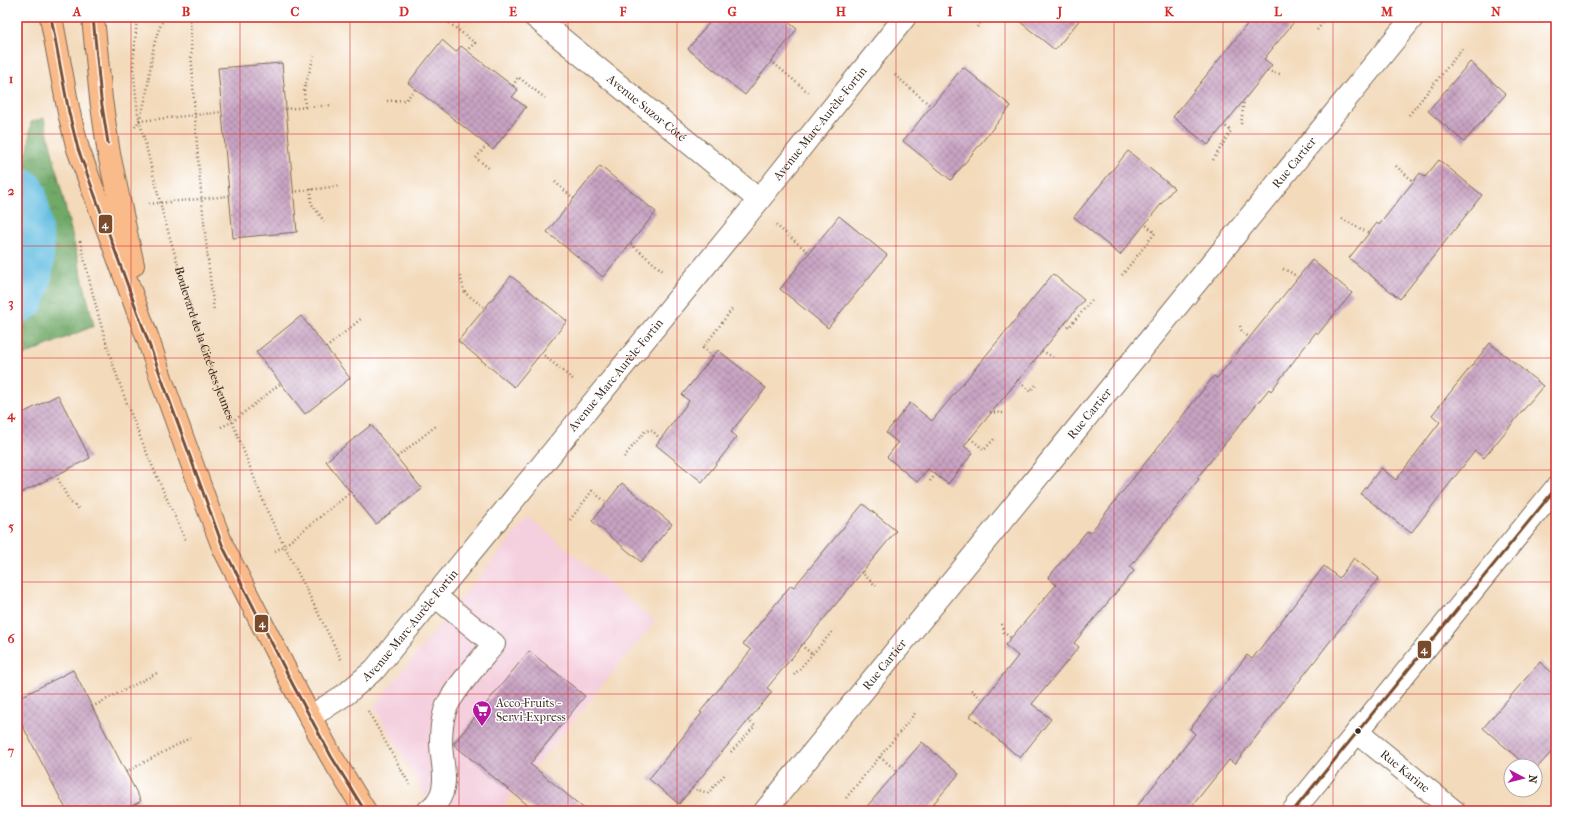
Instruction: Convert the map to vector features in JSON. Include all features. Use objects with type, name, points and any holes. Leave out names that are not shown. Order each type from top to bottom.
[{"type":"main road","points":[[50,17],[69,113],[78,148],[148,339],[202,495],[223,547],[310,717],[331,756],[365,811]]},
{"type":"main road","points":[[93,17],[101,99],[109,154],[148,339]]},
{"type":"street","name":"Avenue Suzor-Côté","points":[[535,17],[759,200]]},
{"type":"street","name":"Avenue Marc-Aurèle-Fortin","points":[[310,717],[346,694],[375,669],[759,200],[905,17]]},
{"type":"street","name":"Rue Cartier","points":[[766,811],[1413,17]]},
{"type":"street","points":[[1293,811],[1556,488]]},
{"type":"street","points":[[428,811],[437,802],[443,788],[444,778],[441,742],[442,723],[445,710],[452,698],[494,644],[435,596]]},
{"type":"street","name":"Rue Karine","points":[[1357,732],[1454,811]]},
{"type":"path","name":"Boulevard de la Cité-des-Jeunes","points":[[137,17],[133,67],[139,121],[160,202],[188,299],[215,378],[266,508],[336,651]]},
{"type":"path","points":[[131,132],[139,121],[148,90],[153,49],[158,28],[165,17]]},
{"type":"path","points":[[190,17],[201,198],[214,311]]},
{"type":"path","points":[[977,27],[984,17]]},
{"type":"path","points":[[1317,30],[1328,17]]},
{"type":"path","points":[[443,18],[475,43],[467,50]]},
{"type":"path","points":[[1409,115],[1462,49]]},
{"type":"path","points":[[305,107],[304,90],[314,56]]},
{"type":"path","points":[[771,61],[812,96]]},
{"type":"path","points":[[890,71],[931,106]]},
{"type":"path","points":[[1267,71],[1280,74]]},
{"type":"path","points":[[513,86],[518,77],[545,98]]},
{"type":"path","points":[[387,101],[406,100],[416,89]]},
{"type":"path","points":[[1241,124],[1244,100]]},
{"type":"path","points":[[286,108],[333,106]]},
{"type":"path","points":[[139,121],[222,112]]},
{"type":"path","points":[[1213,160],[1231,131],[1224,125]]},
{"type":"path","points":[[487,145],[476,158],[490,169]]},
{"type":"path","points":[[1396,166],[1413,182]]},
{"type":"path","points":[[555,182],[574,199]]},
{"type":"path","points":[[293,192],[339,186]]},
{"type":"path","points":[[311,190],[311,203],[324,221]]},
{"type":"path","points":[[149,204],[229,196]]},
{"type":"path","points":[[1342,219],[1369,233]]},
{"type":"path","points":[[775,224],[809,253]]},
{"type":"path","points":[[1122,275],[1155,233],[1144,224]]},
{"type":"path","points":[[631,244],[666,274]]},
{"type":"path","points":[[1283,269],[1297,277]]},
{"type":"path","points":[[460,276],[465,293],[485,308]]},
{"type":"path","points":[[1065,324],[1068,328],[1092,300]]},
{"type":"path","points":[[713,356],[703,348],[733,308]]},
{"type":"path","points":[[326,348],[362,318]]},
{"type":"path","points":[[1240,326],[1242,332],[1249,337]]},
{"type":"path","points":[[1042,351],[1053,357]]},
{"type":"path","points":[[541,353],[577,383]]},
{"type":"path","points":[[1018,380],[1030,391],[1037,384]]},
{"type":"path","points":[[221,427],[232,422],[280,384]]},
{"type":"path","points":[[990,412],[1003,413]]},
{"type":"path","points":[[397,457],[437,425]]},
{"type":"path","points":[[624,457],[645,431],[652,430],[660,439]]},
{"type":"path","points":[[970,438],[984,450],[995,438]]},
{"type":"path","points":[[930,481],[936,474]]},
{"type":"path","points":[[56,475],[70,502],[79,508]]},
{"type":"path","points":[[570,520],[592,491],[607,503]]},
{"type":"path","points":[[275,551],[284,546],[350,492]]},
{"type":"path","points":[[861,572],[876,586]]},
{"type":"path","points":[[1002,624],[1003,632],[1011,638]]},
{"type":"path","points":[[794,675],[832,632]]},
{"type":"path","points":[[801,645],[812,654]]},
{"type":"path","points":[[92,707],[157,674]]},
{"type":"path","points":[[971,690],[978,694],[983,700]]},
{"type":"path","points":[[846,798],[916,712]]},
{"type":"path","points":[[370,716],[414,791]]},
{"type":"path","points":[[731,752],[755,726],[748,720]]},
{"type":"path","points":[[126,772],[190,738]]},
{"type":"path","points":[[880,757],[897,771]]},
{"type":"path","points":[[692,788],[708,793],[726,773]]},
{"type":"shaded area","points":[[528,517],[655,621],[499,811],[434,811],[374,706]]},
{"type":"green space","points":[[44,118],[94,326],[17,358],[17,151],[28,152],[31,122]]},
{"type":"building","points":[[714,17],[782,17],[797,29],[745,95],[688,49]]},
{"type":"building","points":[[1014,17],[1082,17],[1055,50]]},
{"type":"building","points":[[1253,17],[1298,17],[1264,59],[1272,65],[1208,145],[1173,117]]},
{"type":"building","points":[[442,40],[456,52],[461,46],[518,90],[512,97],[526,107],[493,150],[408,83]]},
{"type":"building","points":[[1470,62],[1506,94],[1464,142],[1428,111]]},
{"type":"building","points":[[282,63],[297,232],[233,238],[218,68]]},
{"type":"building","points":[[963,67],[1011,106],[951,180],[903,141]]},
{"type":"building","points":[[1128,151],[1174,188],[1120,255],[1074,217]]},
{"type":"building","points":[[1439,160],[1482,195],[1400,299],[1349,258],[1377,223],[1379,225],[1420,173],[1425,177]]},
{"type":"building","points":[[600,166],[656,212],[603,277],[547,232]]},
{"type":"building","points":[[839,216],[887,255],[828,328],[780,289]]},
{"type":"building","points":[[1312,260],[1352,293],[1318,334],[1316,332],[1271,391],[1269,389],[1197,478],[1199,479],[1130,567],[1134,571],[1074,643],[1079,647],[1032,704],[1051,719],[1020,758],[970,716],[1018,656],[1005,645],[1056,585],[1048,578],[1087,531],[1090,533],[1214,376],[1217,378]]},
{"type":"building","points":[[1053,274],[1084,300],[964,446],[973,453],[948,484],[928,469],[917,482],[887,457],[898,443],[886,433],[910,403],[932,421]]},
{"type":"building","points":[[511,276],[567,321],[514,387],[458,341]]},
{"type":"building","points":[[301,316],[350,378],[305,414],[256,352]]},
{"type":"building","points":[[1490,343],[1543,386],[1484,458],[1475,451],[1411,533],[1361,494],[1381,468],[1396,480],[1440,422],[1432,415]]},
{"type":"building","points":[[718,350],[766,388],[731,432],[737,437],[702,482],[656,445],[689,401],[682,395]]},
{"type":"building","points":[[58,395],[90,458],[17,495],[17,416]]},
{"type":"building","points":[[371,425],[422,489],[376,524],[326,461]]},
{"type":"building","points":[[622,483],[672,524],[641,562],[592,521]]},
{"type":"building","points":[[863,504],[896,531],[767,688],[772,692],[679,804],[649,779],[702,713],[700,712],[751,650],[743,644],[791,585],[794,587]]},
{"type":"building","points":[[1354,558],[1379,578],[1235,764],[1229,760],[1188,811],[1133,811],[1195,734],[1190,729],[1247,655],[1252,659],[1324,566],[1339,578]]},
{"type":"building","points":[[529,651],[585,696],[530,764],[587,811],[535,811],[454,745],[454,743]]},
{"type":"building","points":[[1540,662],[1556,676],[1556,747],[1543,761],[1543,758],[1518,758],[1483,728]]},
{"type":"building","points":[[73,670],[141,801],[122,811],[67,811],[17,715],[17,699]]},
{"type":"building","points":[[922,742],[959,774],[927,811],[863,811]]},
{"type":"waterway","points":[[17,196],[24,233],[25,257],[21,282],[17,294]]},
{"type":"transit line","name":"4","points":[[51,17],[69,113],[78,149],[223,547],[331,756],[365,811]]},
{"type":"transit line","name":"4","points":[[93,17],[101,99],[108,143]]},
{"type":"transit line","name":"4","points":[[1293,811],[1556,488]]},
{"type":"place","name":"Acco-Fruits - Servi-Express","points":[[482,727]]}]
